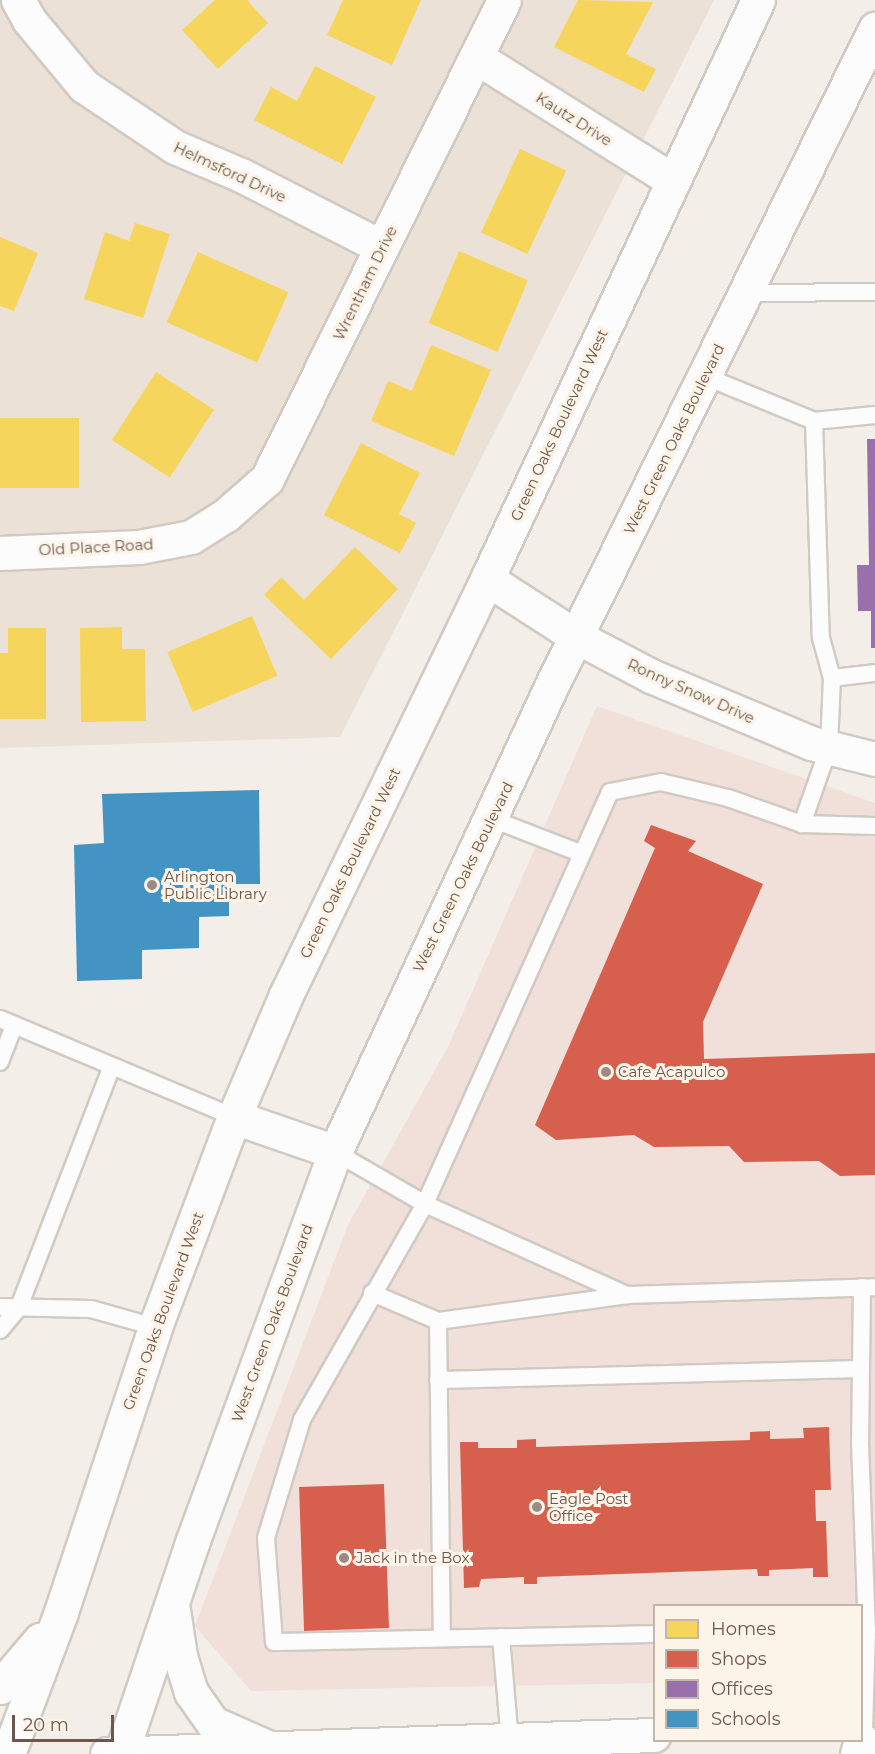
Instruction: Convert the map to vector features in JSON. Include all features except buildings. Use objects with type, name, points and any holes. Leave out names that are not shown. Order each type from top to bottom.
[{"type":"main road","name":"Helmsford Drive","points":[[18,0],[29,20],[84,87],[175,147],[241,175],[382,247]]},
{"type":"main road","name":"Wrentham Drive","points":[[191,537],[226,515],[267,479],[504,0]]},
{"type":"main road","name":"Green Oaks Boulevard West","points":[[8,1754],[60,1612],[155,1327],[234,1117],[286,995],[487,579],[758,0]]},
{"type":"main road","name":"West Green Oaks Boulevard","points":[[121,1754],[172,1602],[335,1152],[577,637],[875,29]]},
{"type":"main road","name":"Kautz Drive","points":[[476,57],[672,180]]},
{"type":"main road","name":"Old Place Road","points":[[0,553],[139,547],[191,537]]},
{"type":"main road","name":"Ronny Snow Drive","points":[[487,579],[577,637],[651,676],[829,747],[875,759]]},
{"type":"main road","points":[[234,1117],[335,1152]]},
{"type":"main road","points":[[172,1602],[180,1656],[191,1692],[213,1723],[238,1737],[281,1751]]},
{"type":"main road","points":[[0,1687],[18,1670],[60,1612]]},
{"type":"main road","points":[[107,1754],[281,1751],[653,1736]]},
{"type":"lane","points":[[744,293],[875,292]]},
{"type":"lane","points":[[704,376],[814,421],[875,415]]},
{"type":"lane","points":[[802,824],[829,747],[832,678],[821,638],[814,421]]},
{"type":"lane","points":[[832,678],[875,673]]},
{"type":"lane","points":[[653,1634],[274,1642],[266,1538],[302,1420],[372,1293],[425,1204],[609,792],[661,783],[728,798],[802,824],[875,826]]},
{"type":"lane","points":[[492,819],[580,853]]},
{"type":"lane","points":[[0,1062],[7,1022],[234,1117]]},
{"type":"lane","points":[[0,1330],[18,1307],[112,1066]]},
{"type":"lane","points":[[335,1152],[425,1204],[627,1295]]},
{"type":"lane","points":[[372,1293],[438,1321],[627,1295],[869,1287],[861,1369],[868,1487],[868,1630],[863,1737]]},
{"type":"lane","points":[[0,1307],[91,1309],[155,1327]]},
{"type":"lane","points":[[438,1321],[442,1638]]},
{"type":"lane","points":[[438,1380],[861,1369]]},
{"type":"lane","points":[[501,1637],[510,1741]]},
{"type":"shaded area","points":[[0,0],[714,0],[340,737],[0,748]]},
{"type":"shaded area","points":[[597,706],[875,803],[875,1679],[863,1679],[863,1604],[653,1604],[653,1683],[251,1691],[195,1626],[348,1225],[448,1047]]},
{"type":"place","name":"Arlington Public Library","points":[[152,885]]},
{"type":"place","name":"Cafe Acapulco","points":[[606,1072]]},
{"type":"place","name":"Eagle Post Office","points":[[537,1507]]},
{"type":"place","name":"Jack in the Box","points":[[344,1558]]}]
